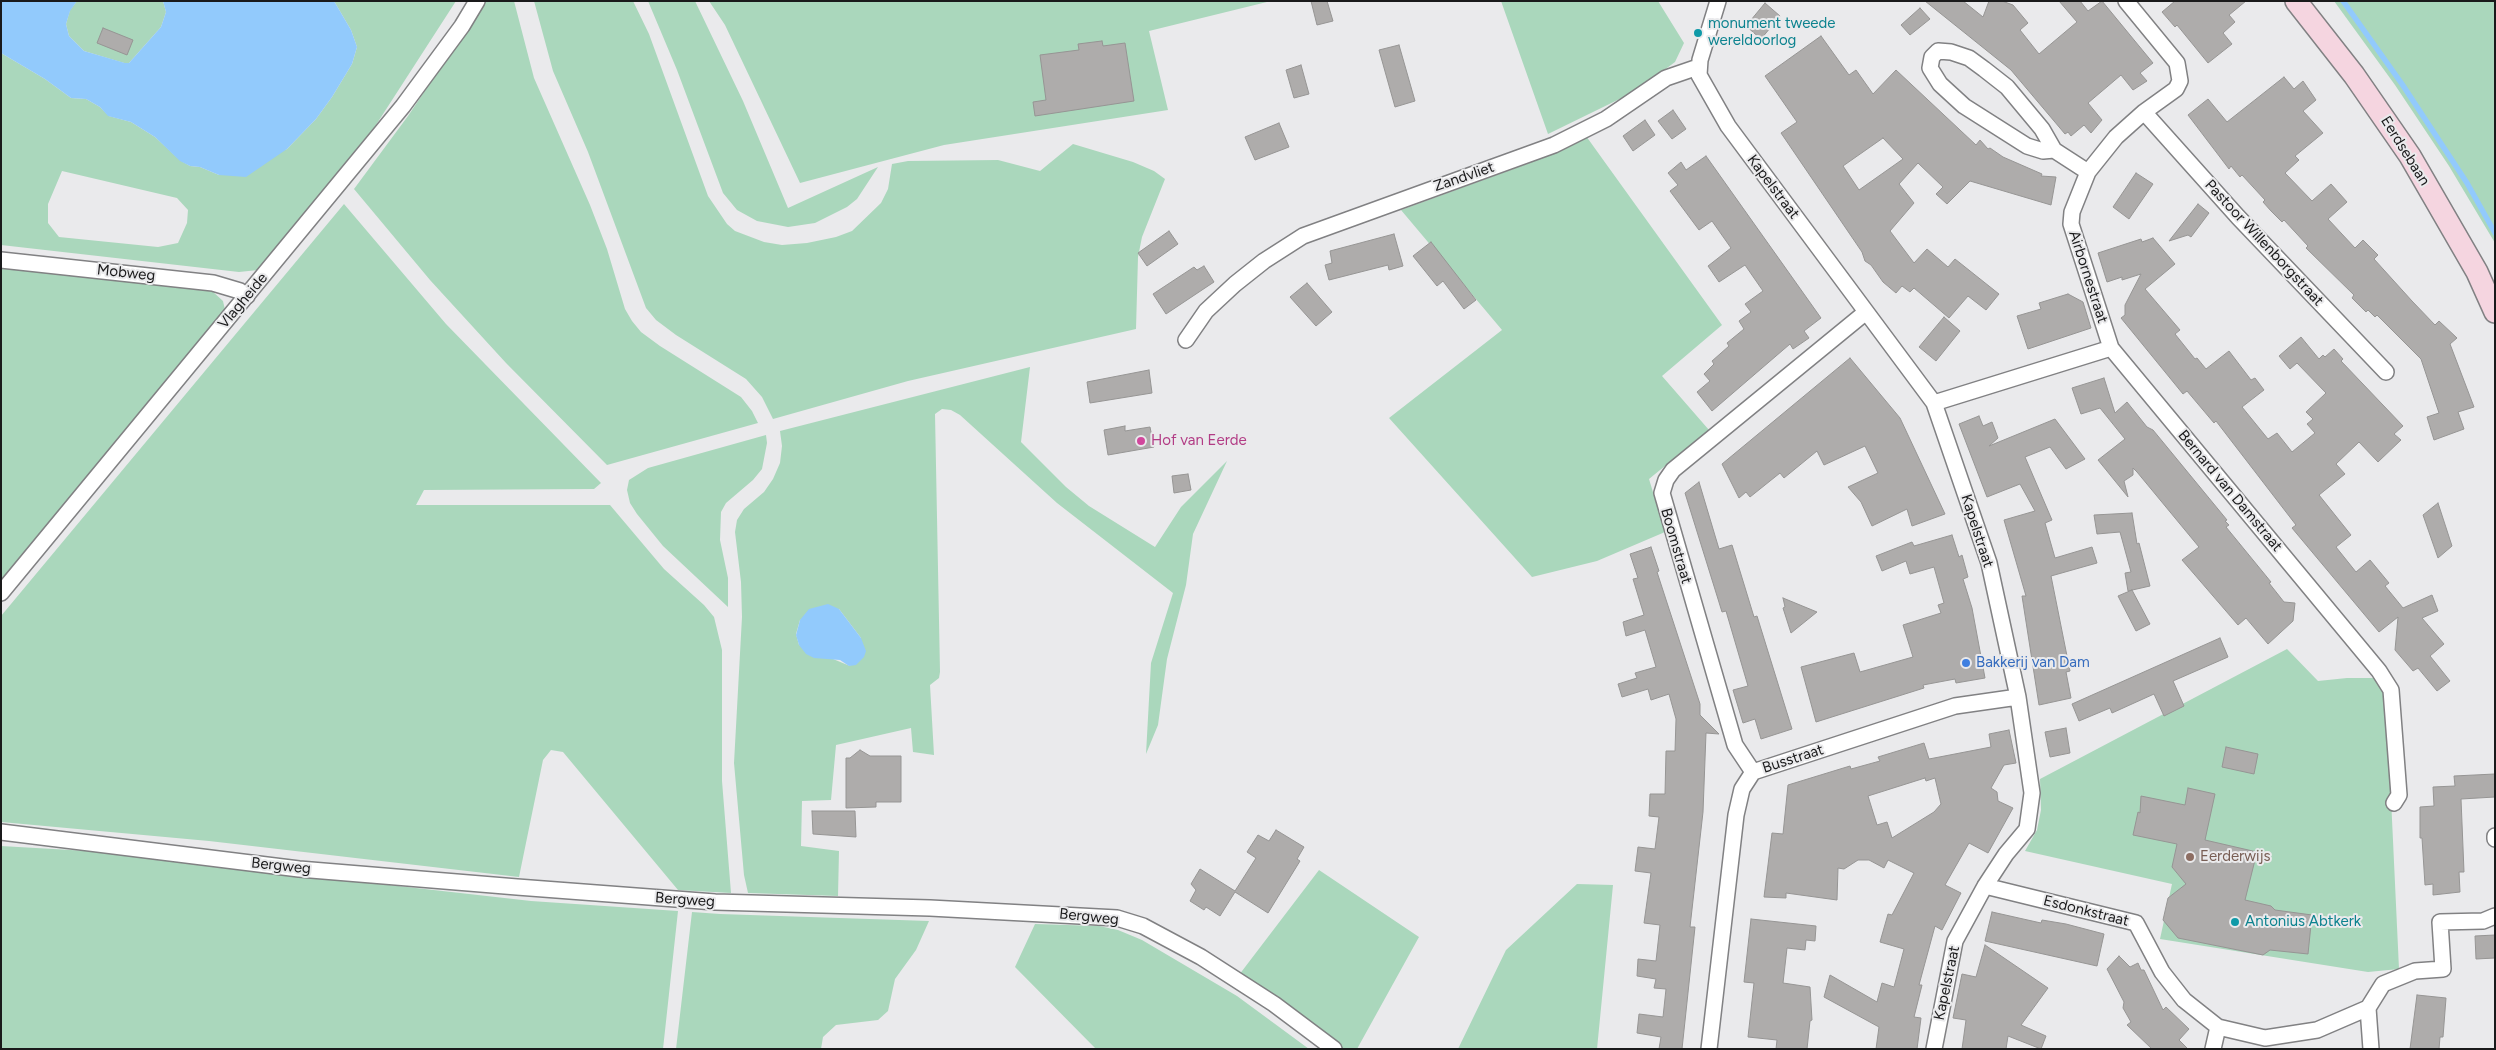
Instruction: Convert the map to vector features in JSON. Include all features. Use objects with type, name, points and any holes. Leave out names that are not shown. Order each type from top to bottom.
[{"type":"main road","name":"Eerdsebaan","points":[[2296,1],[2354,75],[2410,156],[2476,272],[2495,312]]},
{"type":"street","name":"Vlagheide","points":[[1,593],[404,106],[456,34],[476,1]]},
{"type":"street","points":[[1698,67],[1718,1]]},
{"type":"street","name":"Airbornestraat","points":[[2111,348],[2071,224],[2072,212],[2088,172],[2116,137],[2144,112],[2176,89],[2180,81],[2177,63],[2126,1]]},
{"type":"street","points":[[2054,150],[2043,151],[2027,146],[1964,106],[1940,84],[1930,68],[1932,57],[1938,51],[1951,52],[1969,58],[1984,68],[2006,87],[2042,129],[2054,150],[2088,172]]},
{"type":"street","name":"Kapelstraat","points":[[1698,67],[1703,84],[1728,126],[1934,403],[1989,564],[2018,697],[2032,792],[2027,830],[2006,854],[1985,886],[1955,941],[1934,1049]]},
{"type":"street","name":"Zandvliet","points":[[1186,340],[1206,311],[1235,284],[1264,261],[1303,236],[1561,141],[1606,119],[1666,78],[1698,67]]},
{"type":"street","name":"Pastoor Willenborgstraat","points":[[2144,112],[2238,217],[2386,372]]},
{"type":"street","name":"Mobweg","points":[[1,260],[213,283],[240,291],[247,296]]},
{"type":"street","name":"Boomstraat","points":[[1753,772],[1735,745],[1664,508],[1662,493],[1666,480],[1673,470],[1866,312]]},
{"type":"street","points":[[1934,403],[2111,348]]},
{"type":"street","name":"Bernard van Damstraat","points":[[2111,348],[2383,677],[2390,690],[2395,741],[2399,795],[2394,803]]},
{"type":"street","name":"Busstraat","points":[[1709,1049],[1736,815],[1742,789],[1753,772],[1955,706],[2018,697]]},
{"type":"street","name":"Bergweg","points":[[1,832],[299,869],[517,888],[707,902],[930,908],[1117,918],[1143,926],[1201,957],[1274,1004],[1334,1049]]},
{"type":"street","name":"Esdonkstraat","points":[[1985,886],[2136,923],[2162,972],[2184,1000],[2218,1027],[2265,1038],[2317,1030],[2368,1008]]},
{"type":"street","points":[[2371,1049],[2368,1008],[2383,984],[2415,971],[2443,969],[2440,922],[2483,921],[2495,916]]},
{"type":"street","points":[[2213,1049],[2218,1027]]},
{"type":"green space","points":[[77,1],[163,1],[166,12],[161,27],[129,63],[124,63],[84,51],[69,36],[66,24],[70,10]]},
{"type":"green space","points":[[334,1],[456,1],[374,128],[258,270],[239,272],[1,245],[1,53],[45,79],[71,98],[86,99],[100,107],[109,116],[131,122],[155,137],[180,160],[190,166],[200,167],[219,175],[287,149],[316,119],[352,64],[357,47],[351,30]],"holes":[[[62,171],[177,198],[188,210],[187,223],[178,243],[158,247],[59,237],[48,223],[48,204]]]},
{"type":"green space","points":[[485,1],[514,1],[534,78],[590,205],[607,249],[625,309],[632,321],[641,332],[660,346],[741,397],[752,411],[758,423],[607,465],[506,363],[430,280],[354,189],[408,116]]},
{"type":"green space","points":[[534,1],[633,1],[649,34],[708,196],[727,224],[735,231],[764,242],[782,245],[807,243],[836,237],[852,231],[881,203],[888,189],[892,164],[908,161],[998,160],[1040,171],[1073,144],[1133,162],[1154,171],[1165,179],[1142,237],[1138,257],[1136,329],[908,381],[773,419],[762,397],[746,379],[676,335],[656,320],[646,308],[588,152],[553,71]]},
{"type":"green space","points":[[648,1],[695,1],[743,101],[788,208],[878,167],[857,199],[847,207],[815,223],[788,227],[757,221],[737,210],[723,193],[677,70]]},
{"type":"green space","points":[[709,1],[1271,1],[1149,31],[1168,110],[944,145],[800,183],[725,25]]},
{"type":"green space","points":[[1501,1],[1658,1],[1684,43],[1675,62],[1636,91],[1548,134]]},
{"type":"green space","points":[[2334,1],[2495,1],[2495,243],[2449,166],[2395,85]]},
{"type":"green space","points":[[1586,136],[1722,325],[1662,376],[1709,430],[1649,479],[1665,532],[1597,561],[1532,577],[1389,418],[1502,330],[1401,210],[1527,164]]},
{"type":"green space","points":[[344,204],[446,324],[601,483],[594,489],[424,490],[416,505],[610,505],[664,569],[704,605],[714,617],[722,650],[722,781],[731,893],[678,890],[563,752],[551,750],[543,760],[519,877],[209,841],[1,822],[1,616]]},
{"type":"green space","points":[[1,262],[211,290],[223,301],[225,310],[1,580]]},
{"type":"green space","points":[[1030,367],[1021,442],[1066,487],[1089,506],[1155,547],[1181,507],[1227,461],[1193,534],[1186,585],[1167,659],[1158,725],[1146,754],[1151,663],[1173,593],[1057,503],[960,415],[951,410],[942,409],[935,414],[940,672],[939,678],[930,685],[934,755],[913,752],[911,728],[836,745],[831,800],[802,801],[801,846],[839,851],[838,896],[748,893],[744,875],[734,763],[742,617],[741,582],[735,532],[737,520],[744,509],[764,492],[773,479],[780,463],[782,446],[780,431]],"holes":[[[839,609],[861,638],[850,666],[799,645],[796,634],[800,620]]]},
{"type":"green space","points":[[766,435],[767,443],[762,469],[753,480],[726,503],[721,512],[720,540],[728,578],[728,607],[663,546],[637,514],[630,503],[627,490],[629,480],[648,468]]},
{"type":"green space","points":[[2287,649],[2318,681],[2347,678],[2378,678],[2386,691],[2399,969],[2368,972],[2160,939],[2172,884],[2025,851],[2037,830],[2041,810],[2040,779]]},
{"type":"green space","points":[[1,846],[88,851],[531,901],[678,911],[663,1049],[1,1049]]},
{"type":"green space","points":[[1319,870],[1419,937],[1357,1049],[1342,1049],[1239,975]]},
{"type":"green space","points":[[1577,884],[1613,885],[1597,1049],[1458,1049],[1506,950]]},
{"type":"green space","points":[[692,912],[929,921],[916,950],[895,979],[888,1011],[878,1020],[836,1025],[823,1037],[821,1049],[676,1049]]},
{"type":"green space","points":[[1035,924],[1099,926],[1118,930],[1142,940],[1237,996],[1309,1049],[1096,1049],[1015,967]]},
{"type":"water","points":[[1,1],[77,1],[70,11],[66,24],[69,36],[84,51],[125,63],[129,63],[161,27],[166,12],[163,1],[334,1],[351,30],[357,47],[352,64],[332,97],[316,119],[287,149],[246,177],[219,175],[180,161],[155,137],[131,122],[108,116],[100,107],[86,99],[71,98],[45,79],[1,53]]},
{"type":"water","points":[[828,604],[839,609],[861,638],[866,651],[864,657],[856,665],[849,666],[840,660],[814,658],[806,654],[799,645],[796,635],[800,620],[809,609]]},
{"type":"building","points":[[1311,1],[1327,1],[1333,21],[1317,25]]},
{"type":"building","points":[[1925,1],[1963,1],[1983,17],[1989,1],[2002,1],[2013,5],[2028,23],[2020,30],[2039,54],[2077,22],[2059,1],[2080,1],[2088,11],[2102,1],[2153,63],[2140,73],[2147,81],[2133,90],[2121,75],[2088,103],[2102,120],[2091,133],[2084,125],[2071,136],[2068,132],[2065,134],[2011,70]]},
{"type":"building","points":[[2175,1],[2246,1],[2229,15],[2235,22],[2223,33],[2232,44],[2208,63],[2177,25],[2175,27],[2162,12]]},
{"type":"building","points":[[1765,3],[1780,16],[1761,39],[1746,26]]},
{"type":"building","points":[[1920,8],[1930,19],[1910,35],[1901,25]]},
{"type":"building","points":[[103,28],[133,40],[127,55],[97,43]]},
{"type":"building","points":[[1821,36],[1849,75],[1856,70],[1873,94],[1896,70],[1976,145],[1980,140],[1988,149],[1990,148],[2003,157],[2042,174],[2041,176],[2056,177],[2051,205],[1970,181],[1947,204],[1936,194],[1943,187],[1918,163],[1899,184],[1914,203],[1890,231],[1914,263],[1927,249],[1948,267],[1955,259],[1999,294],[1986,310],[1968,296],[1949,318],[1914,288],[1910,292],[1902,286],[1896,293],[1883,282],[1871,265],[1865,261],[1862,252],[1781,133],[1797,122],[1765,76]],"holes":[[[1883,138],[1903,159],[1859,190],[1843,166]]]},
{"type":"building","points":[[1102,41],[1103,46],[1125,43],[1134,101],[1035,116],[1033,102],[1046,100],[1040,55],[1079,50],[1078,44]]},
{"type":"building","points":[[1399,45],[1415,101],[1395,107],[1379,50]]},
{"type":"building","points":[[1301,65],[1309,94],[1294,98],[1286,70]]},
{"type":"building","points":[[2284,77],[2294,89],[2303,81],[2316,100],[2303,111],[2323,133],[2295,156],[2299,160],[2285,173],[2312,201],[2331,184],[2347,202],[2328,219],[2355,248],[2363,240],[2378,255],[2374,259],[2435,325],[2439,321],[2457,338],[2450,344],[2474,407],[2458,412],[2464,429],[2434,440],[2427,417],[2439,413],[2421,359],[2377,315],[2375,317],[2368,310],[2366,312],[2352,298],[2354,295],[2306,248],[2308,246],[2284,220],[2282,222],[2271,211],[2263,202],[2265,200],[2242,175],[2240,177],[2231,166],[2229,169],[2188,115],[2208,99],[2227,122]]},
{"type":"building","points":[[1673,110],[1686,129],[1672,139],[1658,121]]},
{"type":"building","points":[[1645,120],[1655,135],[1633,151],[1623,136]]},
{"type":"building","points":[[1279,123],[1289,147],[1255,160],[1245,137]]},
{"type":"building","points":[[1706,156],[1821,318],[1804,331],[1809,338],[1793,349],[1790,344],[1712,411],[1697,392],[1710,381],[1704,374],[1714,364],[1712,361],[1729,346],[1727,343],[1744,329],[1739,321],[1751,312],[1745,304],[1763,291],[1745,265],[1719,282],[1708,266],[1731,248],[1712,221],[1699,230],[1670,191],[1678,185],[1668,173],[1681,162],[1686,170]]},
{"type":"building","points":[[2136,173],[2153,184],[2129,219],[2113,207]]},
{"type":"building","points":[[2198,204],[2209,213],[2191,237],[2188,235],[2169,241]]},
{"type":"building","points":[[1169,231],[1178,244],[1147,266],[1138,253]]},
{"type":"building","points":[[1394,234],[1403,266],[1389,270],[1388,265],[1329,280],[1325,265],[1332,263],[1330,251]]},
{"type":"building","points":[[2153,238],[2175,264],[2145,289],[2180,330],[2175,334],[2195,359],[2197,358],[2206,369],[2229,351],[2251,380],[2255,378],[2264,390],[2242,407],[2268,439],[2277,433],[2292,452],[2315,433],[2307,424],[2313,419],[2306,412],[2326,393],[2297,363],[2290,369],[2279,356],[2301,337],[2319,359],[2323,355],[2325,357],[2334,349],[2343,359],[2341,361],[2403,426],[2394,434],[2401,440],[2378,462],[2359,442],[2336,464],[2345,474],[2319,495],[2351,535],[2336,547],[2356,572],[2370,560],[2389,583],[2385,586],[2403,608],[2432,595],[2438,611],[2422,618],[2444,644],[2430,656],[2450,681],[2437,691],[2418,668],[2413,671],[2395,650],[2398,617],[2379,632],[2292,528],[2296,525],[2216,421],[2214,423],[2187,391],[2183,394],[2121,318],[2125,315],[2125,305],[2141,274],[2107,282],[2098,253],[2141,239],[2142,242]]},
{"type":"building","points":[[1431,242],[1476,300],[1464,309],[1443,281],[1437,286],[1413,256]]},
{"type":"building","points":[[1204,266],[1214,282],[1166,314],[1153,294],[1194,267],[1197,270]]},
{"type":"building","points":[[1307,283],[1332,312],[1316,326],[1290,297]]},
{"type":"building","points":[[2068,294],[2083,302],[2091,328],[2028,349],[2017,316],[2041,309],[2039,303]]},
{"type":"building","points":[[1944,317],[1960,331],[1936,361],[1919,347]]},
{"type":"building","points":[[1850,358],[1900,418],[1945,514],[1912,526],[1907,509],[1872,526],[1861,502],[1848,487],[1878,473],[1865,446],[1824,465],[1817,451],[1784,478],[1780,473],[1750,497],[1746,492],[1739,498],[1722,464]]},
{"type":"building","points":[[1149,370],[1152,393],[1090,403],[1087,382]]},
{"type":"building","points":[[2104,378],[2115,413],[2127,402],[2147,427],[2153,430],[2227,520],[2225,521],[2229,525],[2226,527],[2271,582],[2269,583],[2284,602],[2295,603],[2293,621],[2268,644],[2246,618],[2238,625],[2182,560],[2199,547],[2137,472],[2133,468],[2133,475],[2124,481],[2128,497],[2098,460],[2125,439],[2100,408],[2081,414],[2072,388]]},
{"type":"building","points":[[1979,416],[1983,426],[1992,422],[1998,438],[1989,446],[2055,419],[2085,459],[2066,469],[2050,447],[2025,457],[2052,520],[2045,523],[2055,558],[2092,547],[2097,563],[2051,576],[2070,671],[2066,672],[2071,698],[2039,705],[2022,596],[2026,596],[2004,520],[2035,511],[2020,484],[1987,497],[1959,424]]},
{"type":"building","points":[[1125,426],[1125,431],[1150,427],[1154,447],[1108,455],[1104,430]]},
{"type":"building","points":[[1188,474],[1191,490],[1174,493],[1172,476]]},
{"type":"building","points":[[1699,482],[1719,549],[1732,545],[1754,617],[1757,616],[1792,729],[1761,739],[1755,719],[1743,723],[1733,690],[1748,686],[1726,611],[1722,612],[1685,493]]},
{"type":"building","points":[[2438,503],[2452,546],[2438,558],[2423,515]]},
{"type":"building","points":[[2132,513],[2137,544],[2139,543],[2150,586],[2128,591],[2125,573],[2131,572],[2120,532],[2097,534],[2094,515]]},
{"type":"building","points":[[1952,535],[1959,557],[1962,555],[1968,577],[1963,579],[1972,608],[1985,678],[1956,683],[1955,679],[1923,685],[1924,688],[1816,722],[1801,667],[1854,653],[1860,672],[1913,657],[1903,625],[1941,613],[1938,605],[1944,603],[1934,567],[1910,574],[1906,561],[1882,571],[1876,556],[1912,542],[1914,546]]},
{"type":"building","points":[[1651,547],[1659,571],[1657,572],[1700,704],[1700,715],[1719,734],[1706,733],[1703,812],[1690,927],[1695,927],[1682,1049],[1659,1049],[1661,1037],[1637,1033],[1639,1014],[1663,1017],[1666,989],[1654,988],[1656,979],[1637,976],[1638,959],[1656,961],[1660,925],[1644,923],[1651,873],[1635,871],[1638,847],[1655,849],[1659,817],[1649,816],[1650,794],[1665,794],[1666,751],[1675,751],[1676,719],[1669,694],[1651,700],[1648,689],[1622,697],[1618,684],[1637,678],[1635,673],[1656,667],[1645,630],[1626,636],[1623,622],[1644,615],[1633,579],[1638,578],[1630,554]]},
{"type":"building","points":[[2132,590],[2150,624],[2136,631],[2118,596]]},
{"type":"building","points":[[1783,598],[1817,612],[1791,633],[1783,608],[1785,607]]},
{"type":"building","points":[[2220,638],[2228,657],[2173,681],[2184,706],[2164,716],[2154,694],[2112,713],[2110,708],[2079,721],[2072,704]]},
{"type":"building","points":[[2066,728],[2070,753],[2050,757],[2045,732]]},
{"type":"building","points":[[2009,730],[2016,763],[2004,765],[1991,788],[1997,792],[1998,801],[2013,808],[1988,853],[1969,843],[1945,885],[1961,893],[1942,930],[1935,926],[1919,985],[1922,985],[1914,1017],[1921,1018],[1917,1049],[1876,1049],[1879,1027],[1824,997],[1830,975],[1877,1002],[1882,983],[1894,987],[1904,949],[1880,942],[1888,914],[1892,915],[1914,873],[1888,860],[1884,868],[1869,860],[1858,860],[1844,869],[1838,868],[1837,900],[1786,893],[1786,898],[1764,897],[1772,833],[1783,834],[1788,785],[1850,766],[1851,769],[1880,761],[1878,757],[1924,743],[1929,759],[1991,747],[1989,734]],"holes":[[[1925,778],[1926,781],[1935,778],[1941,804],[1934,812],[1892,838],[1887,822],[1877,825],[1868,796]]]},
{"type":"building","points":[[2226,747],[2258,754],[2254,774],[2222,767]]},
{"type":"building","points":[[860,750],[870,756],[901,756],[901,802],[876,802],[876,807],[846,808],[846,758],[850,758]]},
{"type":"building","points":[[2495,774],[2495,797],[2461,799],[2464,872],[2459,872],[2460,892],[2433,895],[2433,884],[2425,885],[2422,838],[2420,838],[2420,807],[2434,806],[2433,787],[2455,786],[2454,776]]},
{"type":"building","points":[[2188,788],[2215,794],[2205,840],[2257,852],[2245,900],[2271,906],[2275,910],[2312,915],[2308,954],[2270,950],[2263,955],[2178,938],[2163,920],[2168,898],[2186,884],[2172,867],[2177,844],[2133,835],[2138,812],[2140,813],[2141,796],[2185,805]]},
{"type":"building","points":[[812,811],[855,811],[856,837],[813,834]]},
{"type":"building","points":[[1276,830],[1304,847],[1297,859],[1300,861],[1268,913],[1235,892],[1220,916],[1206,907],[1204,910],[1190,901],[1196,890],[1191,884],[1200,869],[1235,891],[1256,858],[1247,852],[1258,835],[1269,841]]},
{"type":"building","points":[[1992,912],[2041,923],[2042,920],[2066,924],[2104,934],[2097,966],[1985,941]]},
{"type":"building","points":[[1751,919],[1816,926],[1815,941],[1806,940],[1805,950],[1787,948],[1783,983],[1810,987],[1812,1020],[1810,1021],[1807,1049],[1776,1049],[1777,1040],[1748,1037],[1754,983],[1744,982]]},
{"type":"building","points":[[2495,935],[2495,958],[2476,959],[2475,936]]},
{"type":"building","points":[[1985,945],[2048,988],[2021,1025],[2046,1036],[2041,1049],[2008,1036],[2006,1049],[1962,1049],[1966,1020],[1953,1018],[1962,974],[1976,977]]},
{"type":"building","points":[[2119,956],[2130,967],[2138,963],[2141,970],[2144,970],[2163,1010],[2166,1007],[2189,1029],[2179,1040],[2188,1049],[2152,1049],[2127,1025],[2131,1022],[2123,1008],[2124,1002],[2107,969]]},
{"type":"building","points":[[2417,995],[2446,998],[2443,1037],[2440,1037],[2439,1049],[2410,1049]]},
{"type":"waterway","points":[[2343,1],[2402,84],[2467,183],[2495,233]]},
{"type":"place","name":"monument tweede wereldoorlog","points":[[1698,33]]},
{"type":"place","name":"Hof van Eerde","points":[[1141,441]]},
{"type":"place","name":"Bakkerij van Dam","points":[[1966,663]]},
{"type":"place","name":"Eerderwijs","points":[[2190,857]]},
{"type":"place","name":"Antonius Abtkerk","points":[[2235,922]]}]
